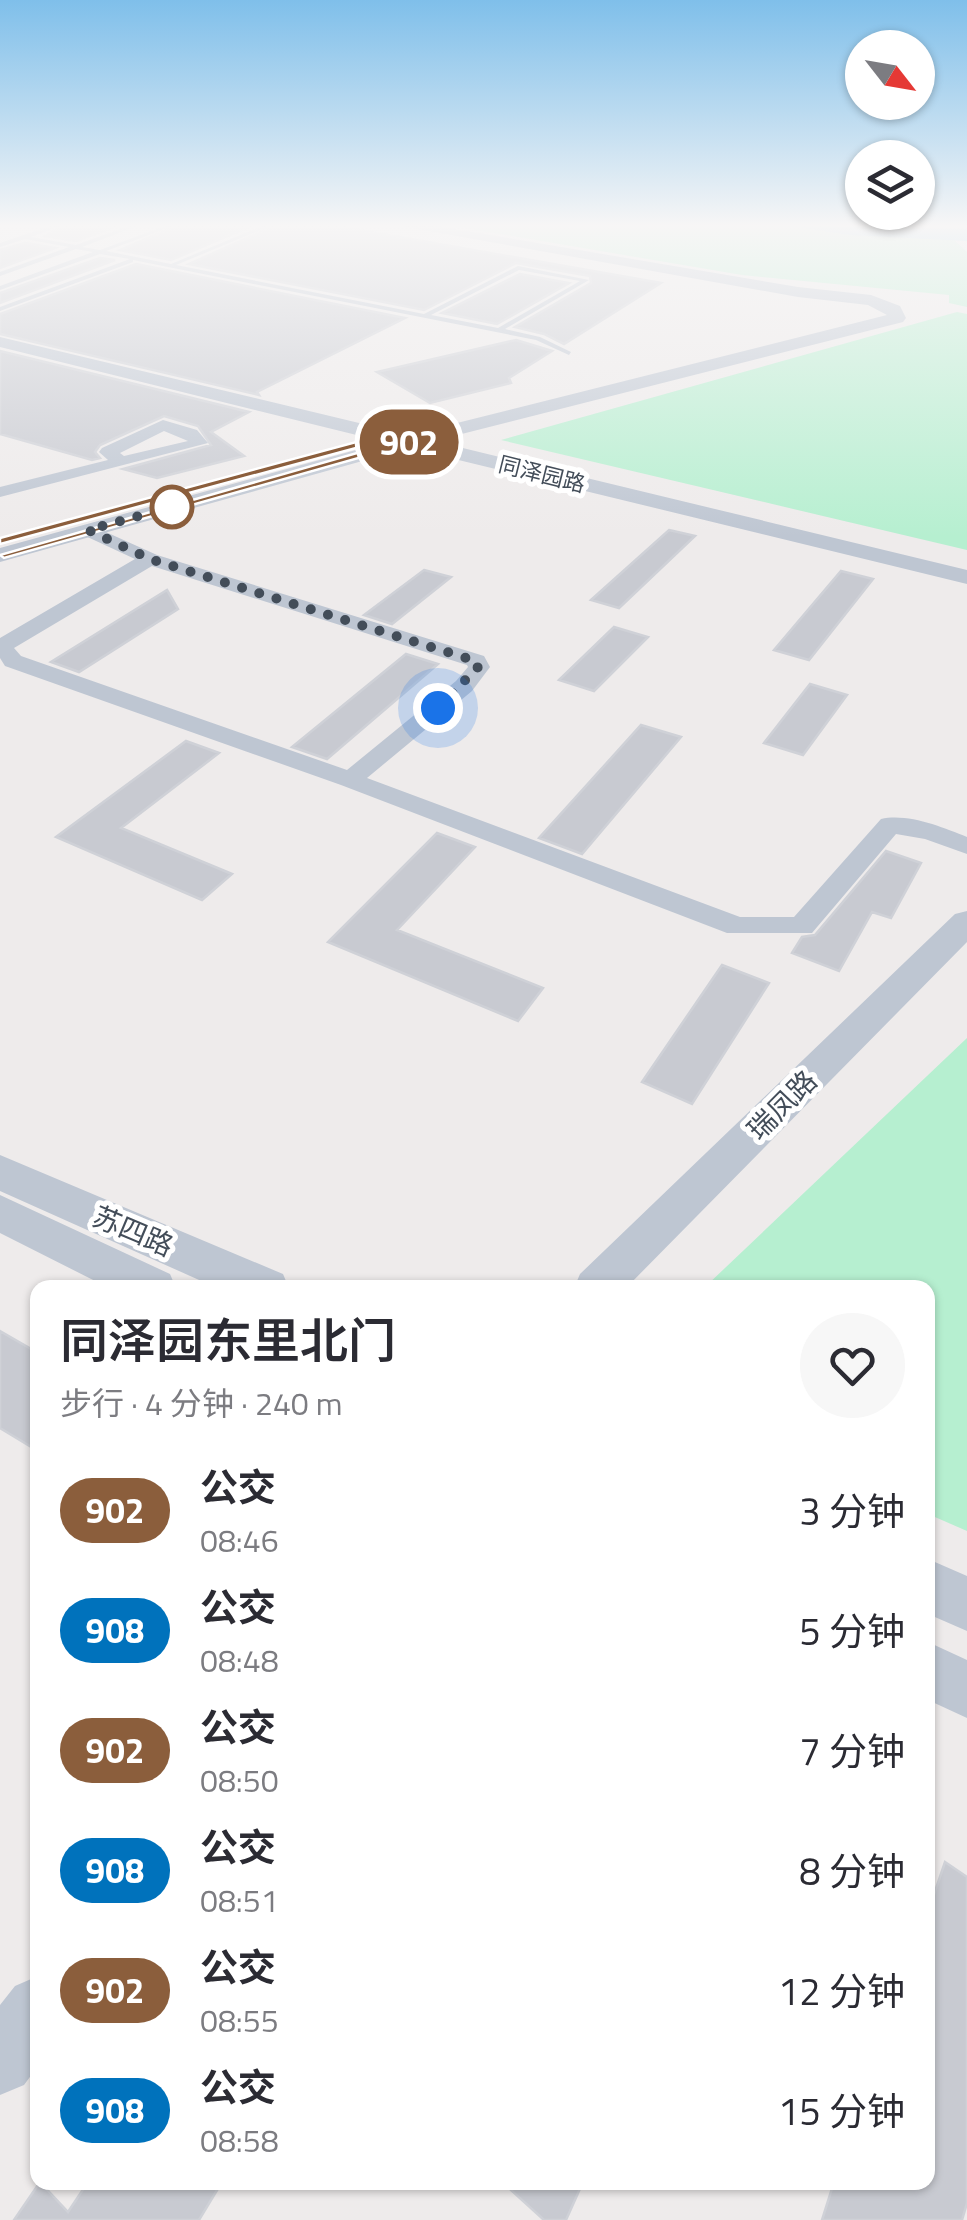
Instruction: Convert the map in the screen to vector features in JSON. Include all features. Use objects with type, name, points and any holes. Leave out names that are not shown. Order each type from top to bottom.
[{"type":"street","points":[[0,541],[849,330]]},
{"type":"street","name":"同泽园路","points":[[0,342],[967,577]]},
{"type":"street","points":[[0,555],[400,439]]},
{"type":"street","points":[[0,492],[120,462]]},
{"type":"street","points":[[88,530],[150,559],[476,661],[478,667],[464,686],[350,780]]},
{"type":"street","points":[[150,559],[2,646],[13,661],[350,780],[738,926],[802,926],[890,825],[931,832],[967,846]]},
{"type":"street","name":"瑞凤路","points":[[604,1280],[967,922]]},
{"type":"street","name":"苏四路","points":[[0,1172],[248,1280]]},
{"type":"street","name":"苏四路","points":[[0,1213],[138,1280]]},
{"type":"street","points":[[935,1589],[967,1604]]},
{"type":"street","points":[[935,1674],[967,1690]]},
{"type":"street","points":[[0,2062],[30,2020]]},
{"type":"lane","points":[[499,330],[538,338],[570,352]]},
{"type":"green space","points":[[894,330],[967,330],[967,550],[501,440]]},
{"type":"green space","points":[[967,1038],[967,1531],[935,1517],[935,1280],[712,1280]]},
{"type":"building","points":[[0,330],[382,330],[257,392],[259,395],[0,334]]},
{"type":"building","points":[[526,330],[587,330],[564,344]]},
{"type":"building","points":[[516,340],[552,351],[509,378],[511,383],[430,403],[377,372]]},
{"type":"building","points":[[0,351],[249,412],[211,432],[244,456],[157,478],[123,469],[211,445],[198,426],[164,416],[100,445],[95,452],[100,458],[92,460],[0,434]]},
{"type":"building","points":[[669,530],[695,536],[619,608],[591,600]]},
{"type":"building","points":[[424,570],[451,577],[392,624],[364,615]]},
{"type":"building","points":[[841,571],[873,579],[809,660],[774,650]]},
{"type":"building","points":[[167,590],[178,609],[79,672],[51,662]]},
{"type":"building","points":[[614,627],[648,637],[594,691],[559,680]]},
{"type":"building","points":[[406,654],[438,664],[327,759],[292,747]]},
{"type":"building","points":[[810,684],[847,695],[803,755],[764,743]]},
{"type":"building","points":[[641,725],[681,737],[582,854],[539,838]]},
{"type":"building","points":[[186,741],[219,753],[121,828],[232,874],[202,900],[56,837]]},
{"type":"building","points":[[437,833],[475,847],[397,930],[543,988],[518,1021],[328,942]]},
{"type":"building","points":[[886,851],[921,863],[891,918],[872,912],[839,971],[792,953],[802,937],[815,935]]},
{"type":"building","points":[[722,965],[769,983],[692,1104],[642,1082]]},
{"type":"building","points":[[0,1331],[30,1348],[30,1446],[0,1428]]},
{"type":"building","points":[[945,1862],[967,1877],[967,2203],[962,2220],[822,2220],[831,2190],[935,2190],[935,1891]]},
{"type":"building","points":[[35,2190],[47,2190],[68,2212],[83,2190],[217,2190],[199,2220],[14,2220]]},
{"type":"building","points":[[511,2190],[579,2190],[566,2220],[544,2220]]},
{"type":"bus line","name":"902","points":[[0,541],[389,436],[410,442],[0,555]]},
{"type":"route","points":[[172,507],[88,530],[150,559],[476,661],[478,667],[464,686],[438,708]]}]
